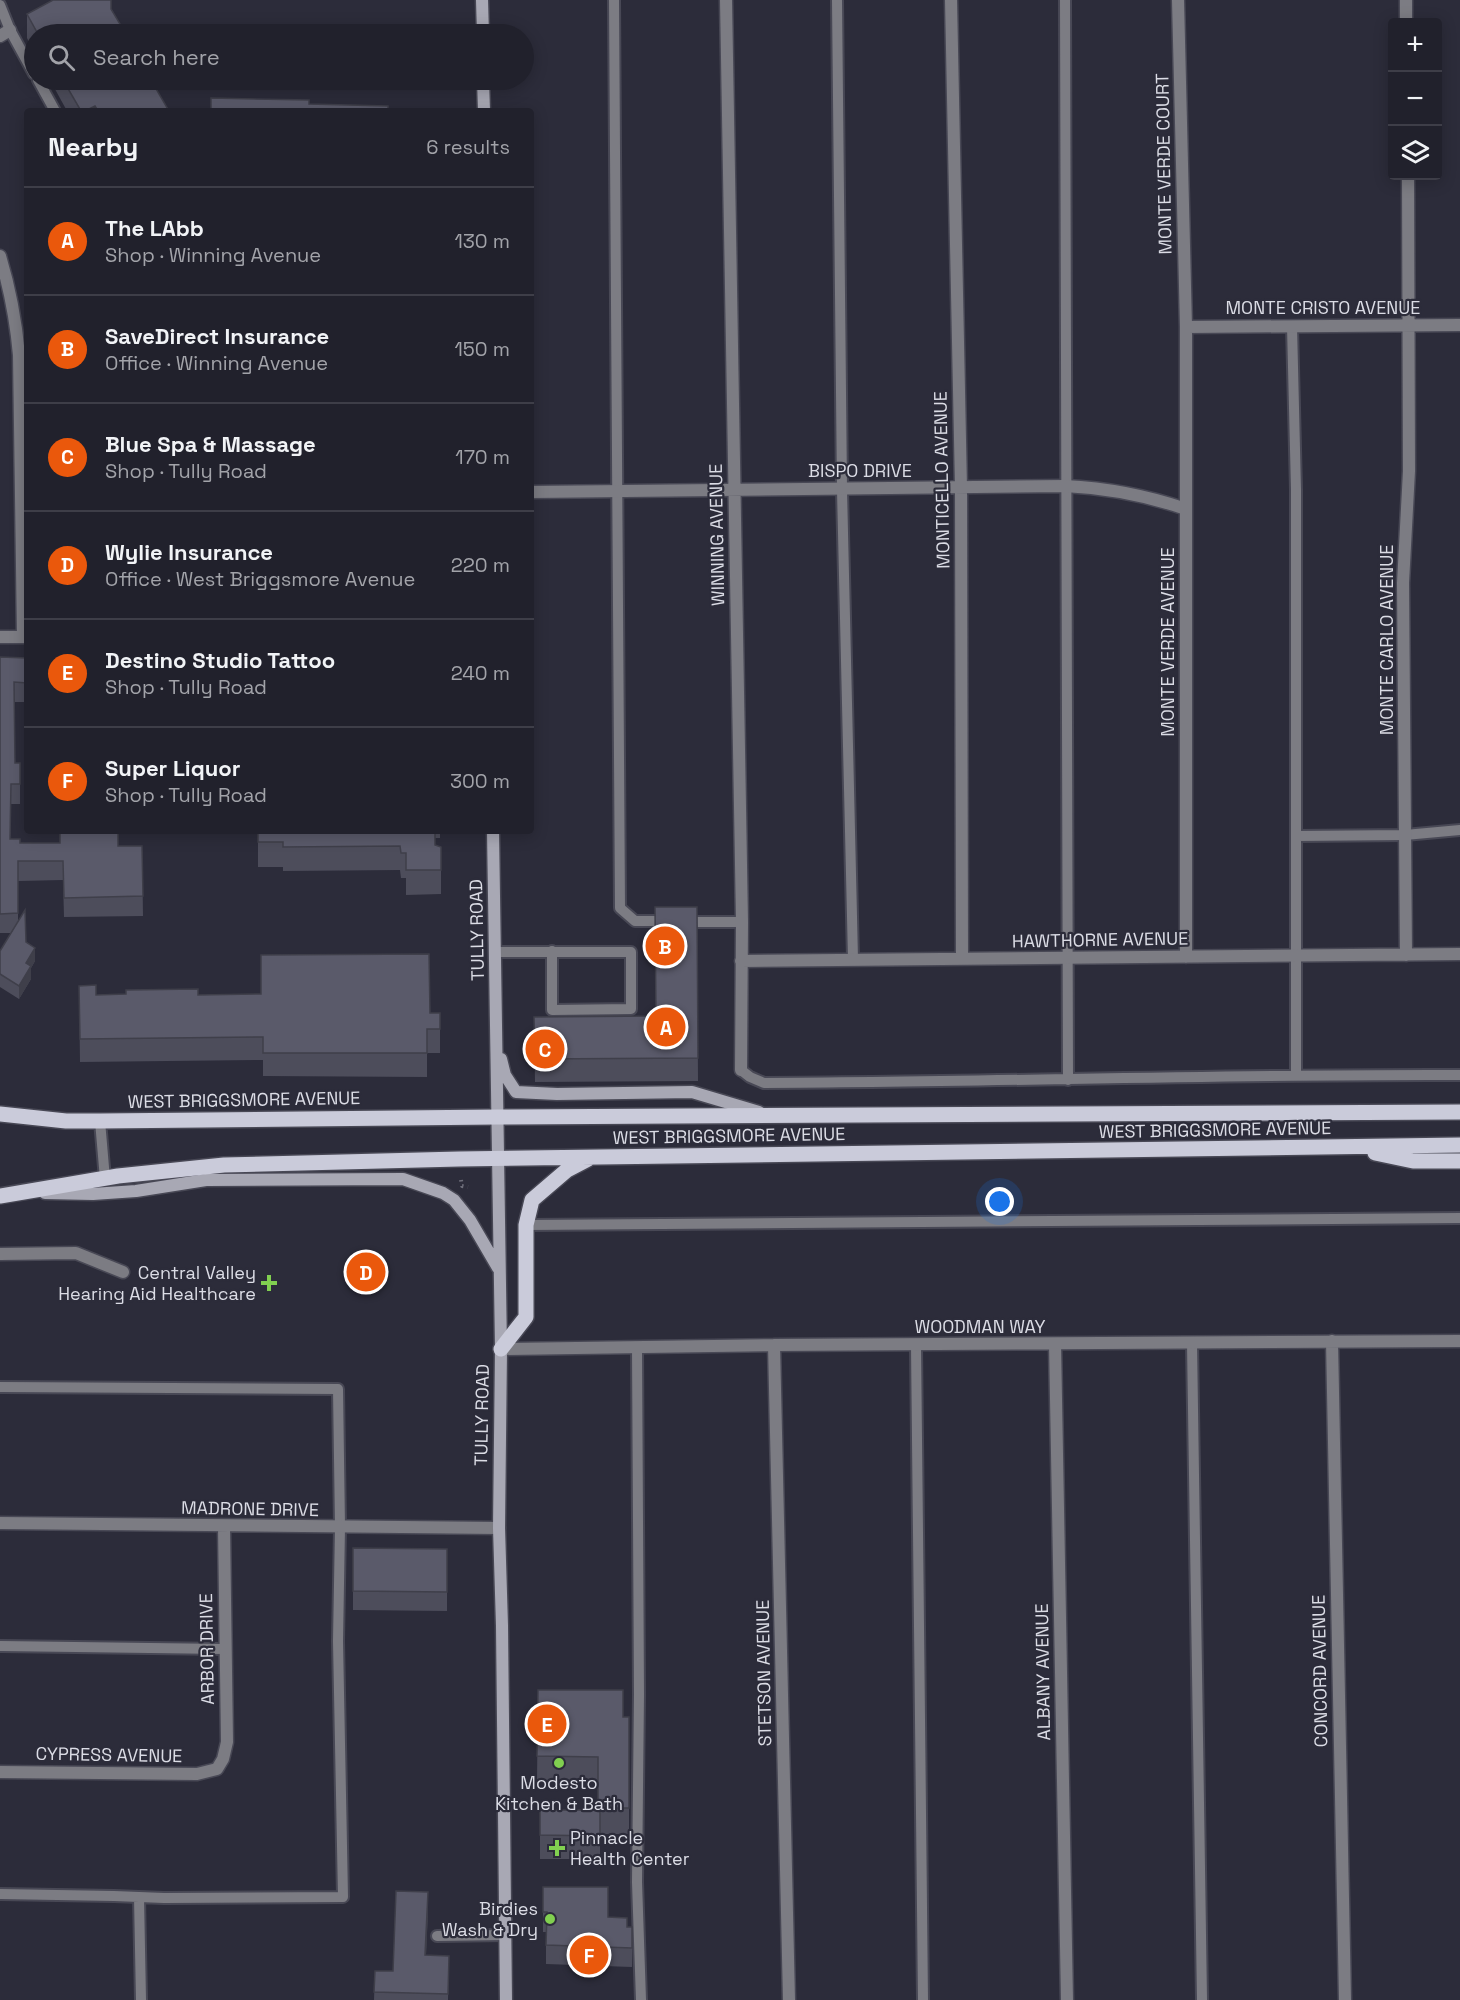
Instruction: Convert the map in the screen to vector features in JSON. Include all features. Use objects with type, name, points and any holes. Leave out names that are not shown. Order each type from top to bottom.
[{"type":"main road","points":[[482,0],[483,24]]},
{"type":"main road","points":[[483,90],[484,108]]},
{"type":"main road","name":"TULLY ROAD","points":[[493,834],[501,1349],[499,1528],[506,2000]]},
{"type":"main road","points":[[496,1043],[505,1075],[516,1092],[557,1094],[692,1092],[769,1115]]},
{"type":"main road","name":"WEST BRIGGSMORE AVENUE","points":[[0,1114],[66,1121],[100,1121],[1460,1112]]},
{"type":"main road","name":"WEST BRIGGSMORE AVENUE","points":[[4,1196],[171,1169],[224,1165],[498,1158],[1460,1145]]},
{"type":"main road","points":[[1349,1147],[1413,1161],[1460,1161]]},
{"type":"main road","points":[[501,1349],[526,1317],[526,1225],[532,1200],[567,1170],[591,1157]]},
{"type":"main road","points":[[4,1196],[114,1193],[206,1180],[403,1179],[434,1189],[454,1200],[470,1220],[499,1270]]},
{"type":"street","name":"WINNING AVENUE","points":[[726,0],[742,922],[741,1070]]},
{"type":"street","name":"MONTICELLO AVENUE","points":[[951,0],[961,488],[962,959]]},
{"type":"street","name":"MONTE VERDE COURT","points":[[1178,0],[1186,327]]},
{"type":"street","points":[[1406,0],[1406,18]]},
{"type":"street","name":"MONTE CARLO AVENUE","points":[[1406,955],[1403,583],[1409,471],[1408,180]]},
{"type":"street","points":[[0,256],[15,316],[19,355],[24,590]]},
{"type":"street","name":"MONTE CRISTO AVENUE","points":[[1186,327],[1460,325]]},
{"type":"street","name":"MONTE VERDE AVENUE","points":[[1186,327],[1186,957]]},
{"type":"street","name":"BISPO DRIVE","points":[[534,492],[1065,486],[1109,489],[1150,496],[1186,509]]},
{"type":"street","points":[[0,637],[24,637]]},
{"type":"street","name":"HAWTHORNE AVENUE","points":[[741,961],[1460,954]]},
{"type":"street","points":[[0,1254],[76,1253],[123,1272]]},
{"type":"street","name":"CONCORD AVENUE","points":[[1332,1341],[1345,2000]]},
{"type":"street","name":"WOODMAN WAY","points":[[501,1349],[1460,1341]]},
{"type":"street","name":"ALBANY AVENUE","points":[[1055,1344],[1067,2000]]},
{"type":"street","name":"STETSON AVENUE","points":[[774,1345],[789,2000]]},
{"type":"street","name":"MADRONE DRIVE","points":[[0,1523],[499,1528]]},
{"type":"street","name":"ARBOR DRIVE","points":[[217,1769],[223,1759],[226,1742],[224,1527]]},
{"type":"street","name":"CYPRESS AVENUE","points":[[0,1772],[197,1774],[217,1769]]},
{"type":"lane","points":[[614,0],[620,908],[635,921],[742,922]]},
{"type":"lane","points":[[837,0],[842,490],[853,959]]},
{"type":"lane","points":[[1065,0],[1068,1080]]},
{"type":"lane","points":[[0,5],[5,33],[24,60]]},
{"type":"lane","points":[[43,90],[53,108]]},
{"type":"lane","points":[[1292,326],[1296,490],[1296,1074]]},
{"type":"lane","points":[[1296,837],[1405,835],[1460,830]]},
{"type":"lane","points":[[495,952],[552,951],[631,952],[631,1009],[552,1010],[552,951]]},
{"type":"lane","points":[[741,1070],[750,1077],[765,1083],[1068,1080],[1296,1074],[1460,1075]]},
{"type":"lane","points":[[100,1121],[105,1179]]},
{"type":"lane","points":[[526,1225],[1460,1218]]},
{"type":"lane","points":[[1192,1343],[1202,2000]]},
{"type":"lane","points":[[916,1345],[923,2000]]},
{"type":"lane","points":[[637,1347],[639,1694],[637,1882],[641,2000]]},
{"type":"lane","points":[[0,1387],[338,1389],[340,1527],[338,1641],[343,1897],[0,1894]]},
{"type":"lane","points":[[0,1646],[225,1649]]},
{"type":"lane","points":[[139,1897],[141,2000]]},
{"type":"lane","points":[[437,1936],[505,1935]]},
{"type":"path","points":[[461,1180],[462,1186],[468,1187]]},
{"type":"building","points":[[53,0],[111,0],[111,9],[120,24],[32,24],[27,14]]},
{"type":"building","points":[[69,90],[157,90],[167,108],[96,108],[95,106],[79,108]]},
{"type":"building","points":[[211,98],[309,100],[309,104],[388,106],[388,108],[211,108]]},
{"type":"building","points":[[0,657],[24,658],[24,683],[14,682],[15,763],[20,763],[20,784],[11,784],[10,839],[20,839],[20,843],[60,843],[60,834],[118,834],[118,846],[142,846],[143,896],[64,898],[63,861],[18,861],[18,913],[0,914]]},
{"type":"building","points":[[258,834],[435,834],[435,845],[441,847],[441,870],[406,870],[406,853],[401,853],[400,846],[283,847],[283,842],[258,842]]},
{"type":"building","points":[[655,907],[697,907],[698,1058],[535,1059],[534,1017],[656,1016]]},
{"type":"building","points":[[25,910],[26,942],[35,948],[26,963],[31,966],[19,986],[0,974],[0,951]]},
{"type":"building","points":[[429,954],[430,1013],[440,1013],[440,1029],[427,1029],[427,1053],[263,1053],[263,1037],[80,1039],[79,986],[96,985],[96,995],[126,994],[126,990],[198,989],[198,995],[261,994],[261,955]]},
{"type":"building","points":[[353,1548],[447,1549],[447,1592],[353,1591]]},
{"type":"building","points":[[538,1690],[623,1690],[623,1717],[629,1717],[629,1808],[598,1808],[598,1757],[537,1756]]},
{"type":"building","points":[[540,1810],[600,1810],[600,1836],[540,1835]]},
{"type":"building","points":[[543,1887],[608,1887],[608,1917],[627,1918],[627,1927],[632,1927],[632,1948],[546,1945],[547,1912],[543,1912]]},
{"type":"building","points":[[396,1891],[428,1892],[425,1955],[449,1956],[448,1994],[374,1992],[375,1971],[393,1971]]},
{"type":"place","name":"SaveDirect Insurance","points":[[665,946]]},
{"type":"place","name":"The LAbb","points":[[666,1027]]},
{"type":"place","name":"Blue Spa & Massage","points":[[545,1049]]},
{"type":"place","name":"Wylie Insurance","points":[[366,1272]]},
{"type":"place","name":"Central Valley Hearing Aid Healthcare","points":[[269,1283]]},
{"type":"place","name":"Destino Studio Tattoo","points":[[547,1724]]},
{"type":"place","name":"Modesto Kitchen & Bath","points":[[559,1763]]},
{"type":"place","name":"Pinnacle Health Center","points":[[557,1848]]},
{"type":"place","name":"Birdies Wash & Dry","points":[[550,1919]]},
{"type":"place","name":"Super Liquor","points":[[589,1955]]}]
